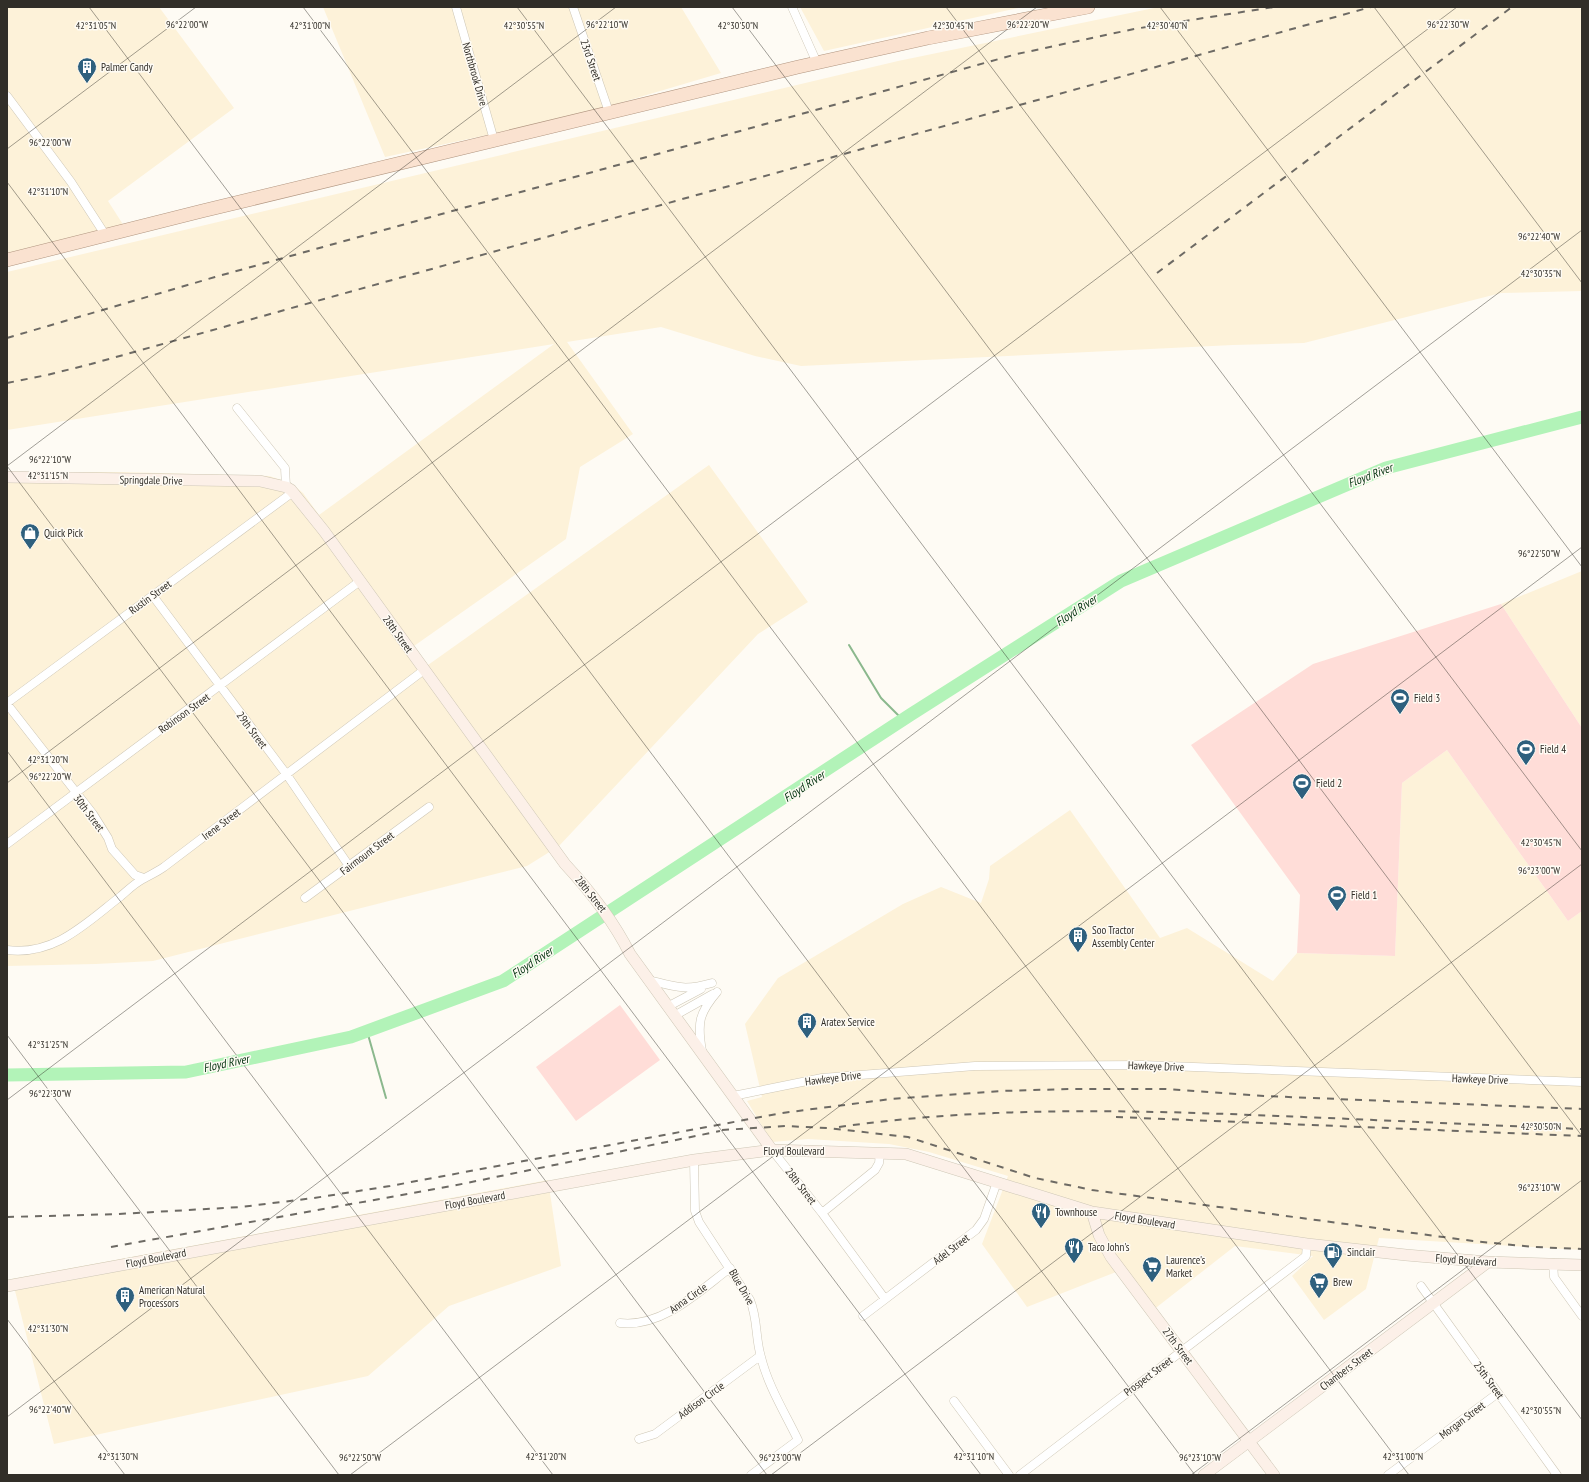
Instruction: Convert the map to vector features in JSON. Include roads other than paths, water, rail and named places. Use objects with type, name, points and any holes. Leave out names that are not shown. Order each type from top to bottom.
[{"type":"main road","points":[[7,260],[609,112],[817,63],[928,38],[1088,7]]},
{"type":"main road","name":"Springdale Drive","points":[[7,477],[260,481],[290,490]]},
{"type":"main road","name":"28th Street","points":[[290,490],[360,581],[565,864],[604,908],[617,928],[630,954],[772,1150]]},
{"type":"main road","name":"Floyd Boulevard","points":[[7,1286],[694,1160],[772,1150],[906,1154],[1092,1212],[1307,1244],[1488,1262],[1582,1265]]},
{"type":"main road","name":"27th Street","points":[[1092,1212],[1099,1235],[1111,1258],[1274,1475]]},
{"type":"main road","name":"Chambers Street","points":[[1204,1475],[1488,1262]]},
{"type":"street","name":"Northbrook Drive","points":[[456,7],[494,140]]},
{"type":"street","name":"23rd Street","points":[[574,7],[609,112]]},
{"type":"street","points":[[792,7],[817,63]]},
{"type":"street","points":[[7,96],[71,182],[106,236]]},
{"type":"street","points":[[237,408],[285,468],[290,490]]},
{"type":"street","name":"Rustin Street","points":[[7,703],[153,596],[290,490]]},
{"type":"street","name":"Robinson Street","points":[[7,844],[74,792],[220,686],[360,581]]},
{"type":"street","name":"29th Street","points":[[153,596],[287,775],[349,866]]},
{"type":"street","name":"Irene Street","points":[[7,950],[25,952],[49,946],[87,923],[144,878],[164,867],[424,670]]},
{"type":"street","name":"30th Street","points":[[7,703],[74,792],[93,814],[108,838],[112,849],[135,875],[144,878]]},
{"type":"street","name":"Fairmount Street","points":[[305,898],[428,807]]},
{"type":"street","points":[[649,980],[677,987],[692,988],[712,983],[671,1011]]},
{"type":"street","points":[[671,1011],[717,992],[704,1007],[700,1019],[698,1031],[702,1053]]},
{"type":"street","name":"Hawkeye Drive","points":[[733,1096],[822,1078],[975,1066],[1142,1065],[1582,1082]]},
{"type":"street","name":"28th Street","points":[[772,1150],[822,1213],[885,1300]]},
{"type":"street","points":[[822,1213],[875,1170],[879,1163],[880,1153]]},
{"type":"street","name":"Blue Drive","points":[[694,1160],[695,1211],[704,1231],[730,1268],[750,1300],[755,1311],[760,1356],[766,1374],[798,1440],[751,1475]]},
{"type":"street","name":"Adel Street","points":[[863,1316],[976,1230],[984,1219],[996,1182]]},
{"type":"street","name":"Prospect Street","points":[[1020,1475],[1306,1256],[1307,1244]]},
{"type":"street","points":[[1553,1264],[1554,1277],[1582,1316]]},
{"type":"street","name":"Anna Circle","points":[[620,1323],[634,1325],[666,1314],[730,1268]]},
{"type":"street","name":"25th Street","points":[[1421,1286],[1557,1475]]},
{"type":"street","name":"Addison Circle","points":[[640,1439],[655,1434],[760,1356]]},
{"type":"street","name":"Morgan Street","points":[[1388,1475],[1498,1393]]},
{"type":"street","points":[[954,1401],[1009,1475]]},
{"type":"waterway","name":"Floyd River","points":[[7,1075],[186,1072],[351,1037],[503,981],[910,715],[1121,581],[1386,468],[1582,417]]},
{"type":"waterway","points":[[849,645],[881,698],[903,720]]},
{"type":"waterway","points":[[367,1031],[386,1098]]},
{"type":"railway","points":[[7,338],[215,277],[1017,54],[1134,29],[1274,7]]},
{"type":"railway","points":[[7,383],[91,364],[1371,7]]},
{"type":"railway","points":[[1157,273],[1512,7]]},
{"type":"railway","points":[[7,1217],[119,1214],[241,1207],[314,1198],[390,1186],[782,1113],[891,1099],[1001,1091],[1166,1089],[1264,1096],[1582,1109]]},
{"type":"railway","points":[[839,1127],[894,1120],[949,1116],[1059,1111],[1114,1111],[1224,1114],[1582,1129]]},
{"type":"railway","points":[[1116,1117],[1582,1136]]},
{"type":"railway","points":[[722,1130],[786,1126],[827,1128],[908,1137],[1035,1178],[1092,1190],[1473,1241],[1534,1247],[1582,1249]]},
{"type":"railway","points":[[111,1247],[452,1186],[720,1131]]},
{"type":"place","name":"Palmer Candy","points":[[87,84]]},
{"type":"place","name":"Quick Pick","points":[[30,550]]},
{"type":"place","name":"Field 3","points":[[1400,715]]},
{"type":"place","name":"Field 4","points":[[1526,766]]},
{"type":"place","name":"Field 2","points":[[1302,800]]},
{"type":"place","name":"Field 1","points":[[1337,912]]},
{"type":"place","name":"Soo Tractor Assembly Center","points":[[1078,953]]},
{"type":"place","name":"Aratex Service","points":[[807,1039]]},
{"type":"place","name":"Townhouse","points":[[1041,1229]]},
{"type":"place","name":"Taco John's","points":[[1074,1264]]},
{"type":"place","name":"Sinclair","points":[[1333,1269]]},
{"type":"place","name":"Laurence's Market","points":[[1152,1283]]},
{"type":"place","name":"Brew","points":[[1319,1299]]},
{"type":"place","name":"American Natural Processors","points":[[125,1313]]}]
